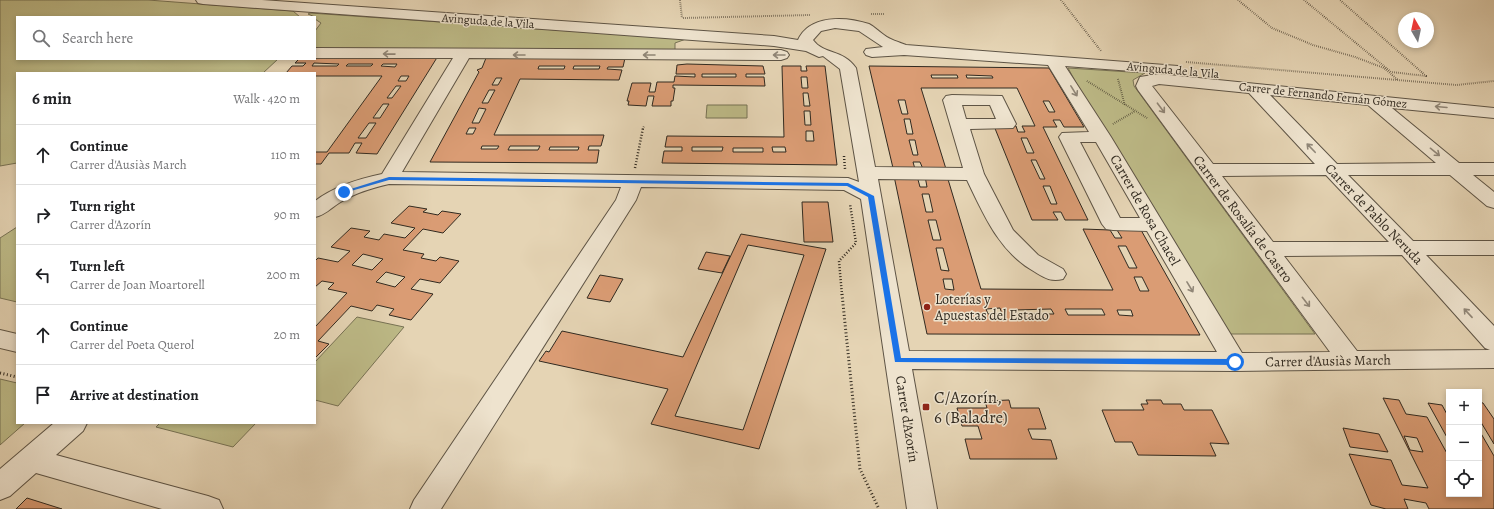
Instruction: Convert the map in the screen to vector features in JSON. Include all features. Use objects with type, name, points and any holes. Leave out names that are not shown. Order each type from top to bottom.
[{"type":"street","name":"Avinguda de la Vila","points":[[203,0],[304,12],[672,34],[774,41],[816,47]]},
{"type":"street","points":[[316,53],[789,55],[816,47],[840,60],[863,54],[872,31],[859,26],[844,24],[822,26],[816,47]]},
{"type":"street","name":"Avinguda de la Vila","points":[[863,54],[904,50],[1057,66],[1111,64],[1442,95],[1494,102]]},
{"type":"street","name":"Carrer d'Azorín","points":[[863,54],[868,185],[922,509]]},
{"type":"street","points":[[389,178],[461,58]]},
{"type":"street","name":"Carrer de Rosa Chacel","points":[[1057,66],[1100,135],[1235,362]]},
{"type":"street","name":"Carrer de Fernando Fernán Gómez","points":[[1152,80],[1252,88],[1494,113]]},
{"type":"street","name":"Carrer de Rosalía de Castro","points":[[1152,80],[1146,82],[1144,86],[1265,249],[1350,360]]},
{"type":"street","name":"Carrer de Pablo Neruda","points":[[1252,88],[1408,249],[1494,342]]},
{"type":"street","name":"Avinguda de la Vila","points":[[1442,95],[1494,97]]},
{"type":"street","points":[[1372,100],[1494,202]]},
{"type":"street","points":[[960,124],[974,174],[1004,233],[1030,260],[1055,274]]},
{"type":"street","points":[[1100,135],[1068,137],[1113,224],[1154,225]]},
{"type":"street","points":[[1207,170],[1494,169]]},
{"type":"street","points":[[316,210],[325,202],[344,192],[389,178],[868,185],[974,174]]},
{"type":"street","points":[[425,509],[626,200],[632,182]]},
{"type":"street","points":[[1265,249],[1494,248]]},
{"type":"street","points":[[0,339],[16,343]]},
{"type":"street","name":"Carrer d'Ausiàs March","points":[[898,360],[1235,362],[1494,360]]},
{"type":"street","points":[[0,487],[72,424]]},
{"type":"street","points":[[31,460],[208,509]]},
{"type":"path","points":[[672,34],[683,18],[680,0]]},
{"type":"path","points":[[1060,0],[1111,64],[1125,106]]},
{"type":"path","points":[[1238,0],[1272,28],[1313,45],[1355,57],[1384,68],[1398,80]]},
{"type":"path","points":[[1304,0],[1391,72],[1426,76],[1340,0]]},
{"type":"path","points":[[869,14],[885,14]]},
{"type":"path","points":[[683,18],[815,15]]},
{"type":"path","points":[[1057,66],[1077,75],[1153,122]]},
{"type":"path","points":[[1100,135],[1135,111]]},
{"type":"path","points":[[632,182],[644,126]]},
{"type":"path","points":[[0,373],[16,377]]},
{"type":"shaded area","points":[[0,0],[148,0],[293,11],[299,16],[16,16],[16,60],[277,60],[264,72],[16,72],[16,163],[0,166]]},
{"type":"shaded area","points":[[308,14],[686,39],[675,43],[675,51],[316,50],[316,30],[321,23],[316,20],[316,16]]},
{"type":"shaded area","points":[[1068,68],[1145,73],[1133,80],[1134,86],[1315,334],[1226,334],[1101,128]]},
{"type":"shaded area","points":[[707,105],[747,105],[747,118],[706,118]]},
{"type":"shaded area","points":[[16,228],[16,302],[0,298],[0,238]]},
{"type":"shaded area","points":[[357,317],[404,327],[338,406],[316,400],[316,361]]},
{"type":"shaded area","points":[[0,379],[16,383],[16,424],[24,424],[0,445]]},
{"type":"shaded area","points":[[159,424],[255,424],[233,447],[156,427]]},
{"type":"building","points":[[316,55],[438,56],[377,154],[356,153],[362,143],[355,143],[349,153],[329,153],[321,164],[316,164],[316,152],[327,152],[382,76],[316,76],[316,72],[287,72],[292,66],[303,66],[306,63],[295,63],[298,60],[316,60]],"holes":[[[314,63],[339,64],[337,66],[312,66]],[[348,64],[373,64],[371,66],[346,66]],[[383,64],[397,64],[395,67],[381,66]],[[401,76],[409,76],[406,81],[398,81]],[[396,86],[401,86],[392,98],[387,98]],[[383,104],[389,104],[380,118],[373,118]],[[369,123],[376,123],[366,138],[358,138]]]},
{"type":"building","points":[[486,58],[625,58],[623,67],[608,67],[607,69],[622,70],[619,80],[520,79],[494,135],[604,135],[601,146],[589,146],[588,150],[599,150],[597,163],[430,162],[479,72],[477,70],[482,68]],"holes":[[[539,66],[565,66],[564,69],[538,69]],[[574,66],[600,66],[599,69],[573,69]],[[496,78],[502,78],[498,85],[492,85]],[[489,90],[495,90],[488,103],[482,103]],[[479,108],[486,109],[479,123],[472,123]],[[469,128],[476,128],[473,134],[466,134]],[[482,146],[499,146],[497,149],[481,149]],[[510,146],[540,146],[538,150],[508,150]],[[550,147],[579,147],[578,150],[549,150]]]},
{"type":"building","points":[[677,65],[763,66],[765,74],[746,74],[746,77],[764,77],[765,86],[673,85],[673,88],[675,88],[671,106],[652,106],[654,96],[648,96],[646,106],[628,105],[629,101],[627,101],[632,83],[651,83],[649,92],[655,92],[657,82],[674,82],[675,76],[695,77],[695,74],[676,74]],"holes":[[[702,74],[736,74],[736,77],[702,77]]]},
{"type":"building","points":[[782,66],[801,66],[801,71],[807,71],[806,66],[825,66],[837,165],[662,163],[664,151],[682,151],[682,147],[665,147],[667,136],[784,137]],"holes":[[[801,77],[807,77],[808,88],[802,88]],[[803,93],[808,93],[810,106],[804,106]],[[804,111],[810,111],[811,125],[805,125]],[[806,131],[813,131],[814,141],[806,141]],[[692,147],[723,147],[722,151],[692,151]],[[772,147],[785,147],[786,152],[773,152]],[[733,148],[763,148],[763,152],[733,152]]]},
{"type":"building","points":[[869,66],[1049,68],[1084,127],[1064,127],[1060,120],[1053,120],[1057,127],[1043,127],[1088,220],[1065,220],[1061,212],[1053,212],[1058,220],[1032,220],[994,126],[1016,126],[1018,132],[1025,132],[1022,126],[1035,126],[1017,88],[921,88],[946,169],[923,169],[920,162],[913,162],[915,169],[893,168]],"holes":[[[931,75],[957,75],[958,78],[932,78]],[[966,75],[992,76],[993,78],[967,78]],[[898,100],[905,100],[908,114],[902,114]],[[1043,101],[1049,101],[1055,112],[1049,112]],[[904,119],[910,119],[913,134],[907,134]],[[1021,138],[1027,138],[1034,153],[1027,153]],[[909,140],[915,140],[918,155],[913,155]],[[1031,160],[1036,160],[1045,179],[1040,179]],[[1043,186],[1050,186],[1057,204],[1051,204]]]},
{"type":"building","points":[[894,176],[917,176],[920,187],[927,187],[925,176],[947,176],[981,289],[1113,290],[1083,229],[1110,230],[1115,238],[1122,238],[1117,230],[1141,230],[1200,335],[927,334]],"holes":[[[922,194],[929,194],[933,212],[926,212]],[[928,220],[936,220],[941,240],[933,240]],[[1118,246],[1126,246],[1137,268],[1129,268]],[[936,248],[943,248],[949,271],[941,270]],[[1134,277],[1142,277],[1149,291],[1140,291]],[[943,279],[952,279],[954,290],[945,289]],[[1000,308],[1002,314],[988,314],[986,309]],[[1051,309],[1054,314],[1016,314],[1014,310]],[[1065,309],[1102,309],[1105,315],[1068,315]],[[1117,310],[1131,310],[1133,316],[1119,315]]]},
{"type":"building","points":[[802,202],[828,202],[833,242],[804,242]]},
{"type":"building","points":[[409,206],[427,209],[423,212],[438,215],[442,211],[461,214],[443,233],[423,229],[403,250],[424,254],[421,258],[436,261],[440,257],[459,261],[440,283],[420,279],[411,289],[433,294],[411,320],[389,315],[394,309],[377,305],[372,311],[351,306],[318,341],[329,344],[316,357],[316,326],[347,293],[328,289],[334,283],[322,281],[316,286],[316,260],[318,258],[338,262],[350,251],[331,247],[351,228],[370,231],[364,237],[379,240],[384,234],[405,238],[415,228],[391,223]],"holes":[[[363,254],[383,259],[372,270],[352,265]],[[386,272],[405,277],[395,287],[376,282]]]},
{"type":"building","points":[[741,234],[826,249],[759,449],[651,424],[668,389],[539,361],[546,351],[549,352],[562,331],[683,357]],"holes":[[[748,245],[804,255],[743,430],[675,416]]]},
{"type":"building","points":[[706,252],[730,256],[722,273],[698,269]]},
{"type":"building","points":[[600,275],[623,279],[610,302],[587,298]]},
{"type":"building","points":[[1383,398],[1399,400],[1406,414],[1427,417],[1446,452],[1446,497],[1482,497],[1482,435],[1494,456],[1494,509],[1429,509],[1426,503],[1404,499],[1408,509],[1386,509],[1371,505],[1349,454],[1391,460],[1402,485],[1428,488]],"holes":[[[1404,436],[1417,438],[1423,452],[1410,450]]]},
{"type":"building","points":[[1009,400],[1011,408],[1039,408],[1046,429],[1028,429],[1032,439],[1051,440],[1057,459],[970,459],[965,439],[982,439],[978,426],[962,426],[957,408],[987,408],[985,401]]},
{"type":"building","points":[[1146,400],[1161,400],[1163,404],[1181,404],[1184,410],[1212,410],[1229,444],[1210,443],[1216,456],[1138,455],[1132,442],[1115,442],[1102,410],[1144,410],[1141,404],[1148,404]]},
{"type":"building","points":[[1428,403],[1442,405],[1446,412],[1446,436]]},
{"type":"building","points":[[1482,403],[1494,419],[1494,444],[1482,424]]},
{"type":"building","points":[[1343,428],[1379,434],[1388,452],[1350,447]]},
{"type":"building","points":[[27,498],[62,509],[16,509]]},
{"type":"place","name":"Loterías y Apuestas del Estado","points":[[927,307]]},
{"type":"place","name":"C/Azorín, 6 (Baladre)","points":[[926,407]]},
{"type":"route","points":[[344,192],[375,181],[389,178],[848,184],[871,196],[898,360],[925,362],[1235,362]]}]
